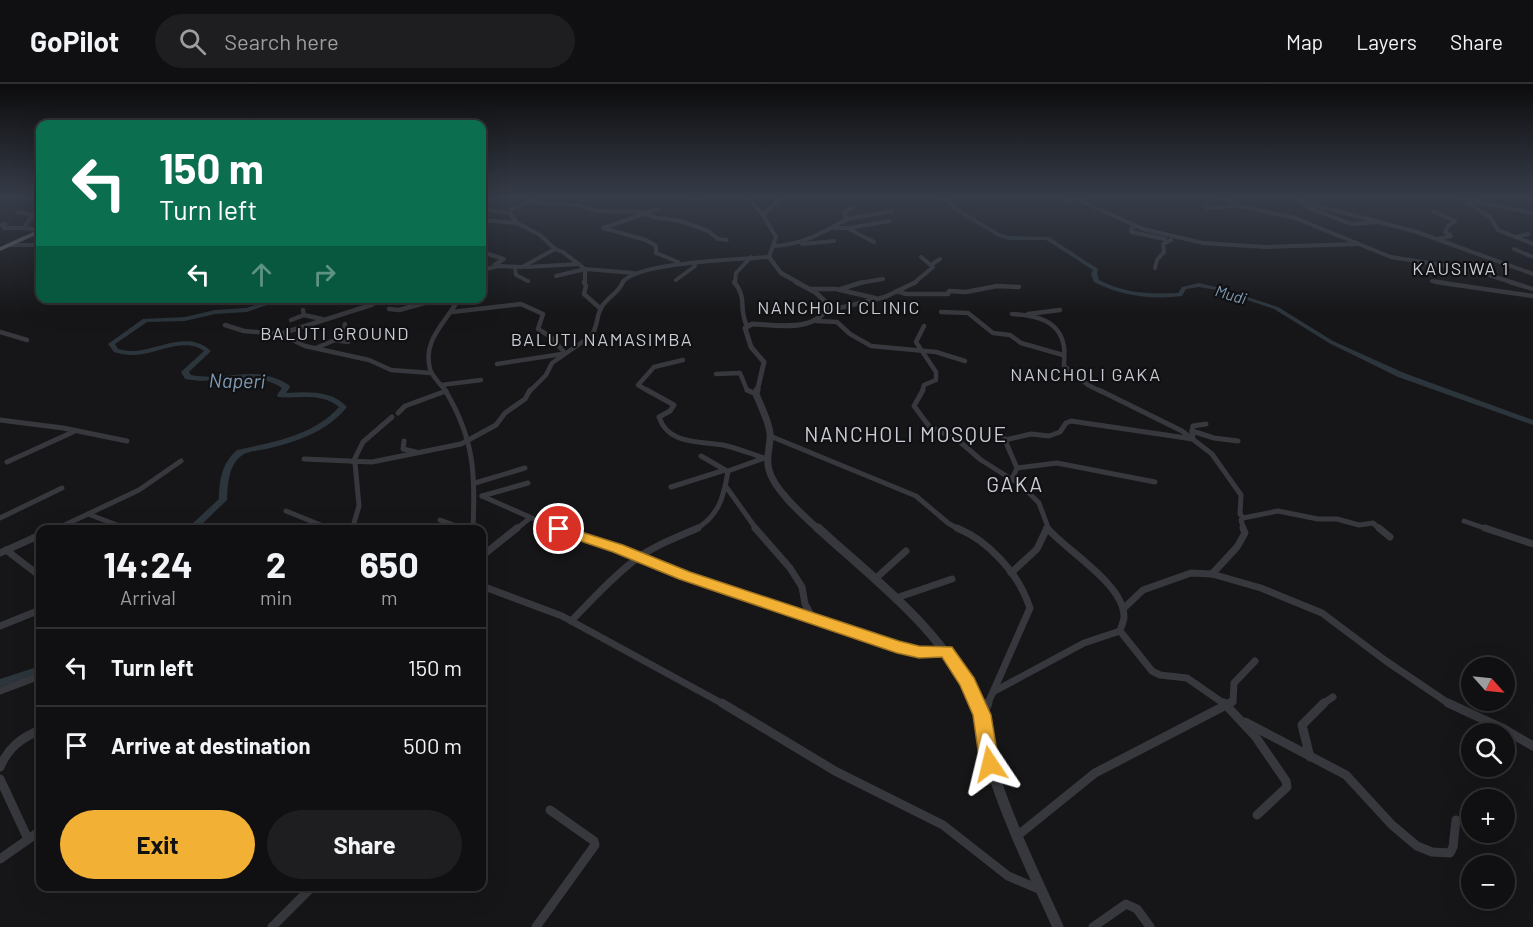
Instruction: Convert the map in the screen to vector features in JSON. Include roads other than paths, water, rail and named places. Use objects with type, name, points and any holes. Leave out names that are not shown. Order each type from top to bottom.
[{"type":"highway","points":[[0,249],[29,236]]},
{"type":"street","points":[[541,236],[555,249],[563,252],[585,269],[584,294],[601,309]]},
{"type":"street","points":[[633,236],[646,240],[656,246],[656,253],[682,264]]},
{"type":"street","points":[[715,236],[727,240]]},
{"type":"street","points":[[769,257],[776,236]]},
{"type":"street","points":[[798,244],[815,236]]},
{"type":"street","points":[[864,236],[874,242]]},
{"type":"street","points":[[1153,236],[1172,240]]},
{"type":"street","points":[[1169,236],[1281,248],[1308,246],[1333,248],[1358,244]]},
{"type":"street","points":[[1339,236],[1391,257],[1473,270],[1533,289]]},
{"type":"street","points":[[1428,236],[1499,264],[1533,274]]},
{"type":"street","points":[[1437,239],[1449,236]]},
{"type":"street","points":[[1512,236],[1533,244]]},
{"type":"street","points":[[1516,238],[1521,236]]},
{"type":"street","points":[[1155,268],[1157,260],[1164,252],[1163,244],[1178,239]]},
{"type":"street","points":[[773,246],[834,241]]},
{"type":"street","points":[[10,245],[36,245]]},
{"type":"street","points":[[522,267],[555,249]]},
{"type":"street","points":[[1514,249],[1533,257]]},
{"type":"street","points":[[486,253],[504,259],[493,264],[496,266]]},
{"type":"street","points":[[497,364],[563,353],[583,343],[593,335],[600,322],[601,309],[608,299],[619,291],[623,280],[634,273],[682,264],[751,256],[769,257]]},
{"type":"street","points":[[751,256],[736,273],[734,282],[741,288],[744,295],[743,319],[747,326],[745,328],[749,344],[764,362],[756,394],[766,417],[770,436],[765,457],[769,472],[792,505],[926,626],[967,683],[982,715],[990,764],[1017,836],[1058,927]]},
{"type":"street","points":[[769,257],[781,274],[811,289],[828,302],[827,310]]},
{"type":"street","points":[[921,257],[932,265]]},
{"type":"street","points":[[816,321],[827,310],[913,286],[940,259]]},
{"type":"street","points":[[676,280],[695,266],[694,263]]},
{"type":"street","points":[[486,269],[496,266],[515,268],[580,264]]},
{"type":"street","points":[[515,268],[516,275],[528,281]]},
{"type":"street","points":[[556,276],[585,269],[615,269],[634,273]]},
{"type":"street","points":[[838,290],[868,280],[883,279]]},
{"type":"street","points":[[1432,281],[1533,296]]},
{"type":"street","points":[[896,291],[906,294],[948,294],[949,291],[958,293],[994,286],[1009,289],[1019,287]]},
{"type":"street","points":[[811,289],[838,290],[876,298]]},
{"type":"street","points":[[280,334],[374,303]]},
{"type":"street","points":[[389,309],[399,310],[426,303]]},
{"type":"street","points":[[456,304],[430,341],[430,373],[446,391],[464,424],[475,483],[473,525]]},
{"type":"street","points":[[452,312],[525,305],[543,314],[538,329],[551,337],[563,353]]},
{"type":"street","points":[[1024,315],[1060,310]]},
{"type":"street","points":[[291,320],[303,312],[323,319]]},
{"type":"street","points":[[941,312],[968,314],[993,333],[1010,335],[1021,343],[1063,355]]},
{"type":"street","points":[[1012,314],[1033,316],[1055,325],[1061,336],[1064,366],[1084,382],[1182,431],[1214,457],[1238,488],[1241,495],[1240,514],[1243,518],[1241,520],[1245,533],[1242,540],[1212,574]]},
{"type":"street","points":[[747,326],[816,321],[837,322],[850,334],[871,346],[936,352],[965,361]]},
{"type":"street","points":[[342,339],[345,324]]},
{"type":"street","points":[[225,325],[244,331],[280,334],[315,349],[369,360],[391,370],[430,373]]},
{"type":"street","points":[[924,326],[916,340],[918,346],[924,351],[930,366],[936,372],[936,380],[925,385],[915,408],[929,426],[958,441],[981,460],[1030,491],[1038,501],[1047,527],[1101,577],[1124,608],[1124,624],[1120,631],[1084,643],[993,692]]},
{"type":"street","points":[[0,332],[27,340]]},
{"type":"street","points":[[315,349],[342,339],[348,342]]},
{"type":"street","points":[[304,459],[382,461],[467,442],[496,425],[505,413],[525,399],[532,387],[545,376],[546,370],[563,353]]},
{"type":"street","points":[[683,360],[656,366],[638,385],[674,405],[673,409],[659,417],[661,423],[675,437],[700,444],[723,445],[765,457]]},
{"type":"street","points":[[717,374],[740,373],[745,388],[756,394]]},
{"type":"street","points":[[441,385],[481,380]]},
{"type":"street","points":[[354,525],[358,513],[359,481],[354,462],[354,451],[358,445],[405,406],[446,391]]},
{"type":"street","points":[[0,420],[63,428],[73,432],[127,441]]},
{"type":"street","points":[[1017,483],[1013,475],[1017,468],[1014,456],[1004,438],[1031,434],[1049,436],[1060,432],[1066,423],[1071,421],[1192,439]]},
{"type":"street","points":[[1192,439],[1192,426],[1206,424]]},
{"type":"street","points":[[1192,431],[1214,438],[1238,441]]},
{"type":"street","points":[[7,462],[73,432]]},
{"type":"street","points":[[770,436],[915,496],[937,511],[953,527],[976,537],[1026,592],[1030,608],[982,715]]},
{"type":"street","points":[[404,441],[401,447],[405,450],[423,453]]},
{"type":"street","points":[[701,456],[726,470]]},
{"type":"street","points":[[671,488],[765,457]]},
{"type":"street","points":[[63,525],[139,490],[181,461]]},
{"type":"street","points":[[1017,468],[1057,463],[1155,482]]},
{"type":"street","points":[[475,483],[525,468]]},
{"type":"street","points":[[571,621],[638,557],[710,520],[722,506],[727,488],[726,470]]},
{"type":"street","points":[[473,498],[528,483]]},
{"type":"street","points":[[0,518],[62,488]]},
{"type":"street","points":[[727,488],[751,523],[790,568],[802,587],[805,604],[814,620]]},
{"type":"street","points":[[482,496],[530,518],[684,576],[814,620],[897,647],[919,652],[946,651]]},
{"type":"street","points":[[286,511],[321,525]]},
{"type":"street","points":[[1243,518],[1278,511],[1318,519],[1337,519],[1359,525],[1373,523],[1390,537]]},
{"type":"street","points":[[88,513],[118,525]]},
{"type":"street","points":[[486,553],[530,518]]},
{"type":"street","points":[[440,520],[454,525]]},
{"type":"street","points":[[1464,521],[1533,544]]},
{"type":"street","points":[[1011,573],[1020,561],[1040,549],[1047,527]]},
{"type":"street","points":[[3,552],[36,537]]},
{"type":"street","points":[[875,579],[906,551]]},
{"type":"street","points":[[3,552],[36,573]]},
{"type":"street","points":[[1124,608],[1137,594],[1155,585],[1191,573],[1212,574],[1261,588],[1322,613],[1447,703],[1502,728],[1533,746]]},
{"type":"street","points":[[896,598],[952,579]]},
{"type":"street","points":[[486,588],[571,621],[633,657],[753,720],[835,771],[943,825],[1008,876],[1042,891]]},
{"type":"street","points":[[0,626],[36,612]]},
{"type":"street","points":[[1120,631],[1155,673],[1184,676],[1245,722],[1357,784],[1395,829],[1423,849],[1441,853],[1450,852],[1453,847],[1456,820]]},
{"type":"street","points":[[1017,836],[1095,773],[1233,702],[1234,683],[1255,661]]},
{"type":"street","points":[[0,691],[36,678]]},
{"type":"street","points":[[1310,757],[1302,725],[1317,708],[1333,697]]},
{"type":"street","points":[[1245,722],[1269,754],[1286,781],[1287,787],[1257,815]]},
{"type":"street","points":[[0,767],[8,750],[17,742],[36,732]]},
{"type":"street","points":[[0,779],[28,839]]},
{"type":"street","points":[[536,927],[595,844],[550,810]]},
{"type":"street","points":[[0,859],[36,834]]},
{"type":"street","points":[[272,927],[308,891]]},
{"type":"street","points":[[1093,927],[1126,904],[1137,909],[1150,927]]},
{"type":"waterway","name":"Mudi","points":[[1003,236],[1047,238],[1096,270],[1094,274],[1096,281],[1128,294],[1180,295],[1184,288],[1199,285],[1276,308],[1331,342],[1401,375],[1533,423]]},
{"type":"waterway","name":"Naperi","points":[[196,525],[223,500],[224,480],[228,468],[240,452],[266,447],[311,431],[335,416],[343,407],[330,398],[322,396],[281,395],[286,387],[275,380],[259,376],[208,379],[188,377],[185,372],[208,351],[194,344],[177,344],[134,353],[116,351],[111,344],[145,320],[185,319],[215,312],[247,310],[269,303]]},
{"type":"waterway","name":"Naperi","points":[[0,683],[36,671]]},
{"type":"district","name":"KAUSIWA 1","points":[[1461,268]]},
{"type":"district","name":"NANCHOLI CLINIC","points":[[839,307]]},
{"type":"district","name":"BALUTI GROUND","points":[[335,333]]},
{"type":"district","name":"BALUTI NAMASIMBA","points":[[602,339]]},
{"type":"district","name":"NANCHOLI GAKA","points":[[1086,374]]},
{"type":"district","name":"NANCHOLI MOSQUE","points":[[906,433]]},
{"type":"district","name":"GAKA","points":[[1015,483]]}]
